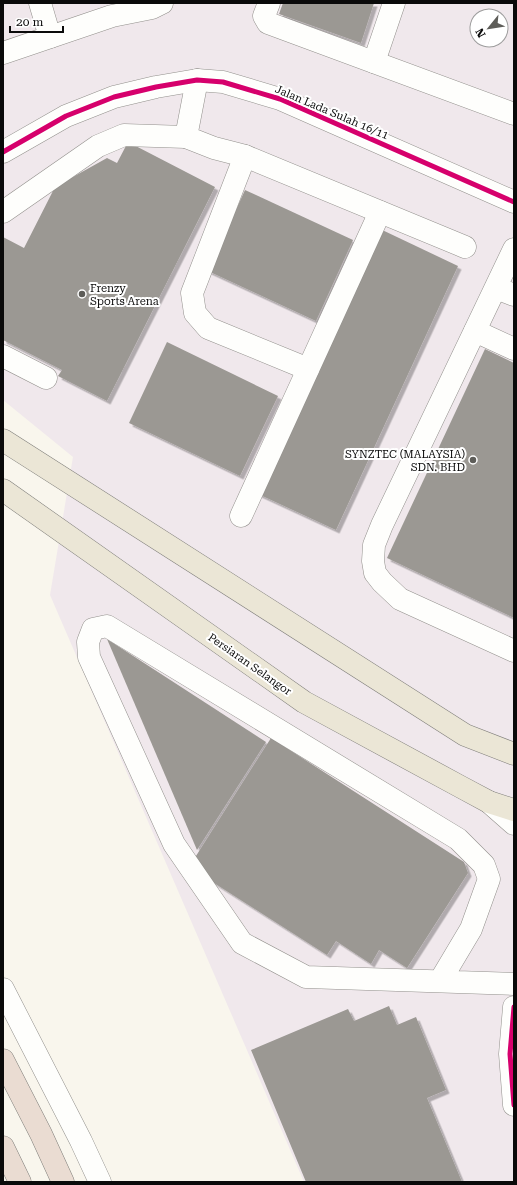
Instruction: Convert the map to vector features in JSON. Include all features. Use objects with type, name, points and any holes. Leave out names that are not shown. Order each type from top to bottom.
[{"type":"highway","points":[[3,1060],[41,1134],[63,1182]]},
{"type":"highway","points":[[3,1147],[20,1182]]},
{"type":"main road","points":[[3,440],[465,735],[514,754]]},
{"type":"main road","name":"Persiaran Selangor","points":[[3,490],[304,702],[489,802],[514,810]]},
{"type":"street","points":[[40,3],[50,37]]},
{"type":"street","points":[[3,53],[50,37],[111,10],[152,8],[162,3]]},
{"type":"street","points":[[269,3],[264,16],[268,23],[514,114]]},
{"type":"street","points":[[374,62],[394,3]]},
{"type":"street","points":[[186,137],[197,80]]},
{"type":"street","name":"Jalan Lada Sulah 16/11","points":[[3,152],[66,116],[114,96],[197,80],[223,82],[280,99],[514,202]]},
{"type":"street","points":[[3,212],[98,146],[124,135],[186,137],[214,148],[245,156],[465,247]]},
{"type":"street","points":[[245,156],[192,293],[195,313],[208,328],[308,369]]},
{"type":"street","points":[[241,516],[380,212]]},
{"type":"street","points":[[514,248],[505,291],[475,331],[382,525],[374,545],[373,561],[375,573],[400,599],[514,651]]},
{"type":"street","points":[[475,331],[514,349]]},
{"type":"street","points":[[3,356],[46,378]]},
{"type":"street","points":[[440,981],[471,929],[489,880],[484,865],[458,838],[107,626],[93,628],[88,642],[89,657],[174,844],[242,943],[306,977],[514,984]]},
{"type":"street","points":[[489,802],[514,824]]},
{"type":"street","points":[[3,989],[81,1141],[100,1182]]},
{"type":"street","points":[[514,1007],[510,1054],[514,1103]]},
{"type":"shaded area","points":[[3,3],[514,3],[514,1182],[304,1182],[50,595],[73,457],[3,400]]},
{"type":"building","points":[[283,3],[374,3],[361,43],[279,14]]},
{"type":"building","name":"Frenzy Sports Arena","points":[[128,142],[215,187],[107,401],[58,376],[62,370],[3,340],[3,237],[24,248],[55,187],[107,158],[117,163]]},
{"type":"building","points":[[245,190],[353,240],[316,321],[208,271]]},
{"type":"building","points":[[378,228],[458,266],[336,530],[256,493]]},
{"type":"building","points":[[167,342],[278,396],[240,476],[129,423]]},
{"type":"building","name":"SYNZTEC (MALAYSIA) SDN. BHD","points":[[485,349],[514,363],[514,618],[387,558]]},
{"type":"building","points":[[107,639],[266,742],[197,850]]},
{"type":"building","points":[[271,738],[464,862],[468,873],[407,968],[379,950],[371,964],[336,941],[327,955],[189,867]]},
{"type":"building","points":[[389,1006],[397,1025],[416,1017],[446,1090],[427,1098],[462,1182],[306,1182],[251,1050],[348,1009],[354,1021]]},
{"type":"cycle path","points":[[3,152],[66,116],[114,97],[156,87],[197,80],[223,82],[280,99],[514,202]]},
{"type":"cycle path","points":[[514,1007],[510,1054],[514,1105]]},
{"type":"place","name":"Frenzy Sports Arena","points":[[82,294]]},
{"type":"place","name":"SYNZTEC (MALAYSIA) SDN. BHD","points":[[473,460]]}]
